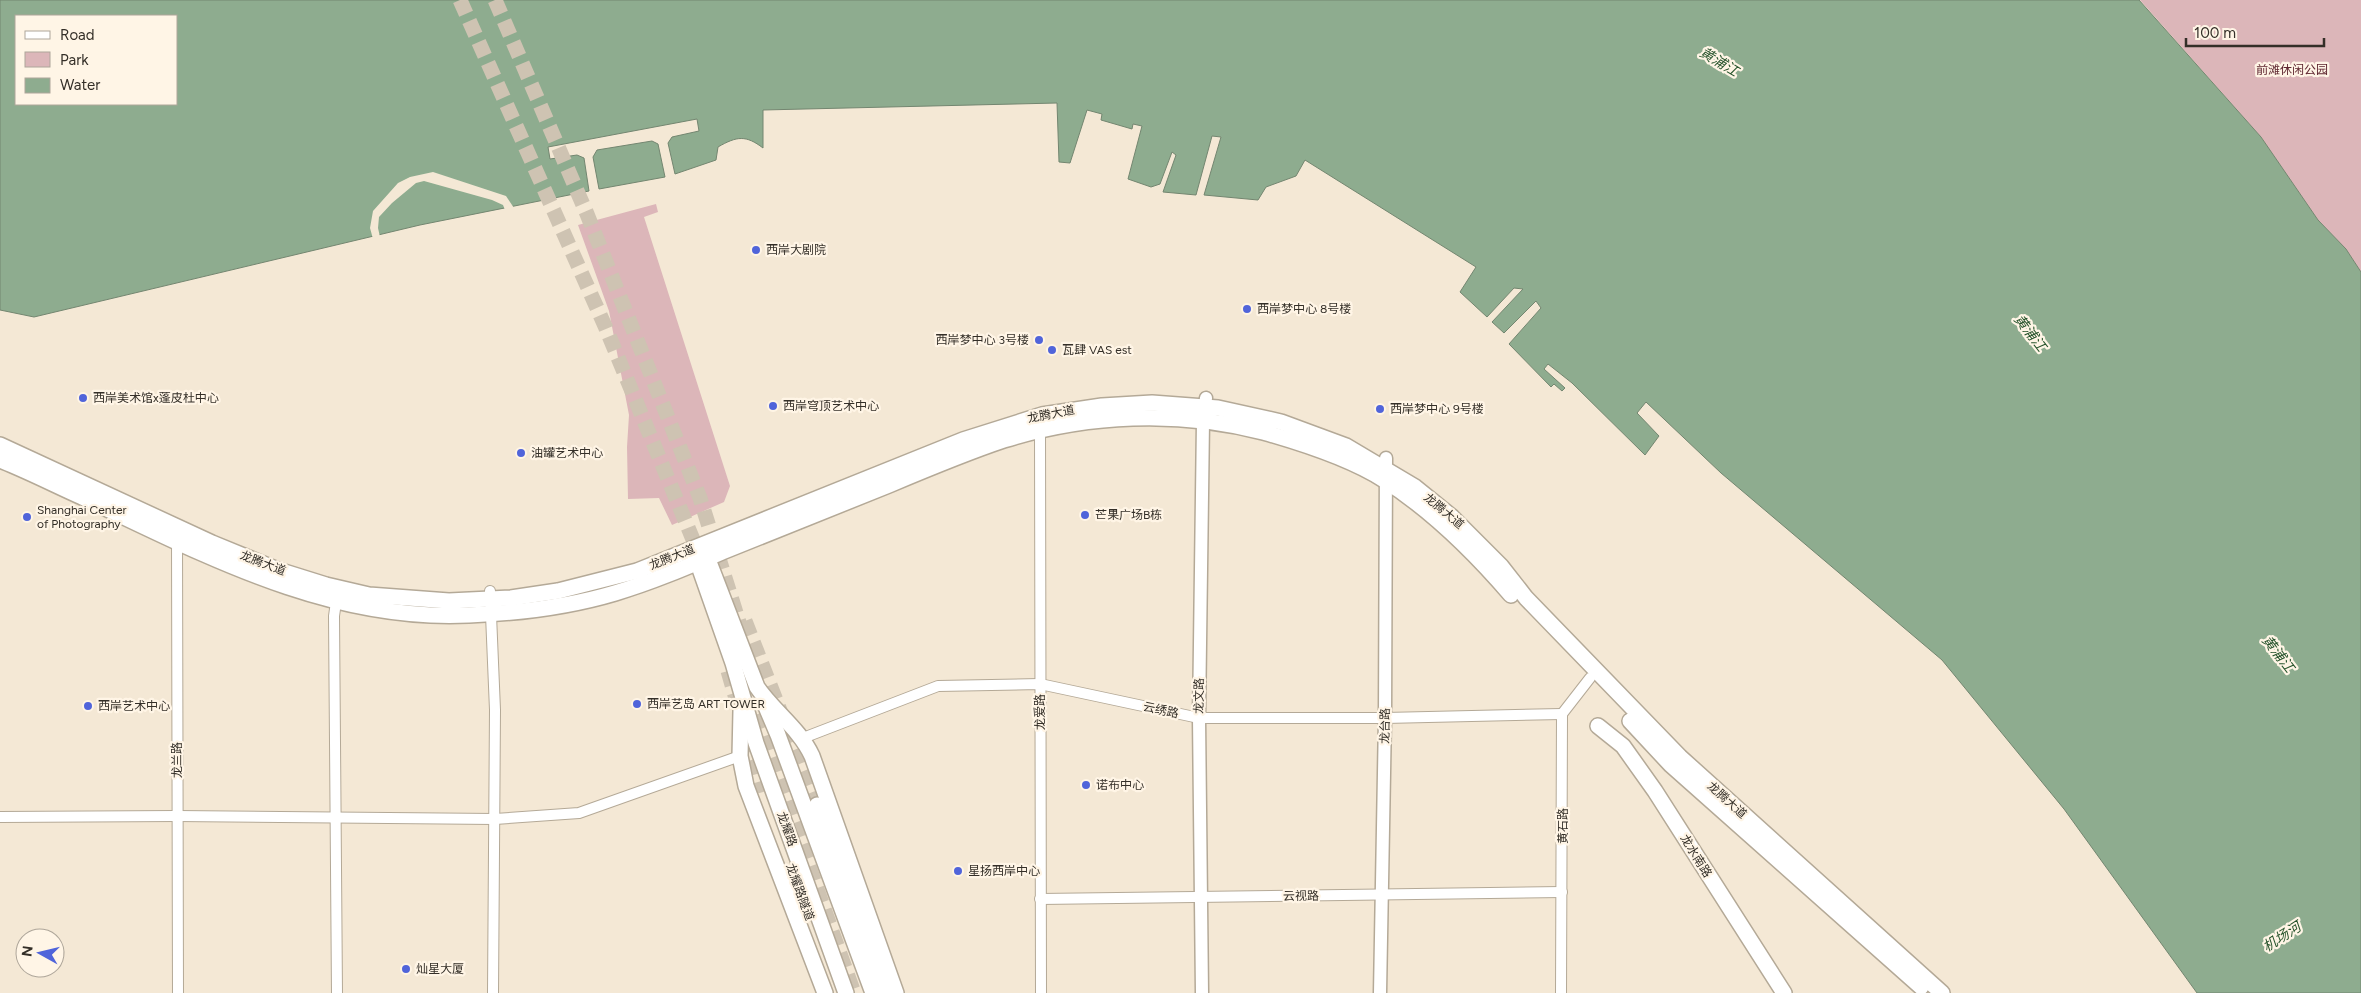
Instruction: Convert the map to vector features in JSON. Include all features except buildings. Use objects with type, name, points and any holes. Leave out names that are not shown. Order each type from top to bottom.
[{"type":"main road","name":"龙腾大道","points":[[700,550],[963,440],[1021,420],[1062,411],[1122,404],[1152,403],[1205,409],[1363,468],[1385,469],[1429,513],[1463,543],[1592,674],[1680,757],[1942,993]]},
{"type":"main road","name":"龙腾大道","points":[[0,445],[178,534],[246,573],[302,593],[336,602],[415,615],[583,586],[637,571],[968,453],[1040,430],[1083,422],[1205,409]]},
{"type":"main road","name":"龙腾大道","points":[[0,460],[178,534],[278,570],[348,590],[416,600],[491,601]]},
{"type":"main road","name":"龙耀路","points":[[700,550],[756,743],[846,993]]},
{"type":"main road","name":"龙耀路","points":[[700,550],[778,735],[874,993]]},
{"type":"main road","name":"龙耀路","points":[[733,662],[742,714],[740,756],[742,768],[752,803],[825,993]]},
{"type":"main road","name":"龙腾大道","points":[[1592,674],[1671,765],[1927,993]]},
{"type":"main road","name":"龙耀路","points":[[757,687],[765,699],[803,738],[812,756],[896,993]]},
{"type":"main road","name":"龙水南路","points":[[1598,726],[1623,746],[1655,791],[1784,993]]},
{"type":"main road","name":"龙耀路隧道","points":[[763,792],[837,993]]},
{"type":"main road","points":[[817,806],[884,993]]},
{"type":"street","name":"龙文路","points":[[1202,993],[1199,718],[1205,409]]},
{"type":"street","name":"龙爱路","points":[[1040,430],[1041,993]]},
{"type":"street","name":"龙台路","points":[[1380,993],[1385,718],[1385,469]]},
{"type":"street","name":"龙兰路","points":[[178,534],[178,993]]},
{"type":"street","points":[[491,601],[495,819],[493,993]]},
{"type":"street","points":[[336,602],[334,616],[337,993]]},
{"type":"street","points":[[1562,714],[1592,674]]},
{"type":"street","name":"云绣路","points":[[803,738],[938,686],[1040,684],[1199,718],[1385,718],[1562,714]]},
{"type":"street","name":"黄石路","points":[[1561,993],[1562,714]]},
{"type":"street","points":[[0,817],[177,816],[495,819],[579,813],[740,756]]},
{"type":"street","name":"云视路","points":[[1040,899],[1562,892]]},
{"type":"green space","name":"前滩休闲公园","points":[[2140,0],[2361,0],[2361,272],[2346,249],[2318,220],[2261,137]]},
{"type":"green space","points":[[656,204],[658,212],[644,217],[730,486],[724,502],[672,525],[659,498],[628,499],[627,447],[629,415],[609,311],[578,225]]},
{"type":"water","points":[[0,0],[2139,0],[2261,137],[2318,220],[2346,249],[2361,272],[2361,993],[2197,993],[2064,809],[1942,660],[1721,473],[1646,402],[1637,413],[1659,436],[1645,455],[1572,383],[1548,364],[1544,369],[1565,388],[1562,391],[1554,384],[1551,387],[1509,344],[1541,308],[1536,301],[1504,333],[1492,322],[1523,289],[1514,288],[1487,317],[1460,292],[1476,267],[1305,160],[1296,176],[1266,187],[1258,200],[1204,195],[1221,137],[1212,136],[1196,195],[1163,192],[1176,155],[1172,152],[1160,184],[1151,187],[1128,179],[1142,126],[1133,124],[1132,129],[1101,120],[1102,114],[1087,110],[1070,163],[1059,162],[1057,103],[763,110],[763,148],[746,139],[736,139],[718,147],[716,160],[675,174],[668,143],[672,137],[699,131],[697,119],[548,147],[550,159],[577,155],[584,158],[589,191],[420,225],[34,317],[0,310]]},
{"type":"water","points":[[652,141],[658,144],[665,177],[599,189],[593,157],[597,150]]},
{"type":"pier","points":[[433,172],[506,196],[514,208],[505,210],[503,205],[492,200],[424,181],[416,183],[392,203],[379,217],[378,228],[380,237],[373,239],[370,228],[373,211],[398,183],[410,177]]},
{"type":"tunnel","points":[[460,0],[605,326],[701,559]]},
{"type":"tunnel","points":[[495,0],[587,214],[700,498],[743,635]]},
{"type":"tunnel","points":[[745,621],[817,805]]},
{"type":"tunnel","points":[[728,671],[763,792]]},
{"type":"tunnel","points":[[755,715],[854,993]]},
{"type":"place","name":"西岸大剧院","points":[[756,250]]},
{"type":"place","name":"西岸梦中心 8号楼","points":[[1247,309]]},
{"type":"place","name":"西岸梦中心 3号楼","points":[[1039,340]]},
{"type":"place","name":"瓦肆 VAS est","points":[[1052,350]]},
{"type":"place","name":"西岸美术馆x蓬皮杜中心","points":[[83,398]]},
{"type":"place","name":"西岸穹顶艺术中心","points":[[773,406]]},
{"type":"place","name":"西岸梦中心 9号楼","points":[[1380,409]]},
{"type":"place","name":"油罐艺术中心","points":[[521,453]]},
{"type":"place","name":"芒果广场B栋","points":[[1085,515]]},
{"type":"place","name":"Shanghai Center of Photography","points":[[27,517]]},
{"type":"place","name":"西岸艺岛 ART TOWER","points":[[637,704]]},
{"type":"place","name":"西岸艺术中心","points":[[88,706]]},
{"type":"place","name":"诺布中心","points":[[1086,785]]},
{"type":"place","name":"星扬西岸中心","points":[[958,871]]},
{"type":"place","name":"灿星大厦","points":[[406,969]]},
{"type":"water label","name":"黄浦江","points":[[1719,62]]},
{"type":"water label","name":"黄浦江","points":[[2030,333]]},
{"type":"water label","name":"黄浦江","points":[[2278,654]]},
{"type":"water label","name":"机场河","points":[[2282,937]]}]
